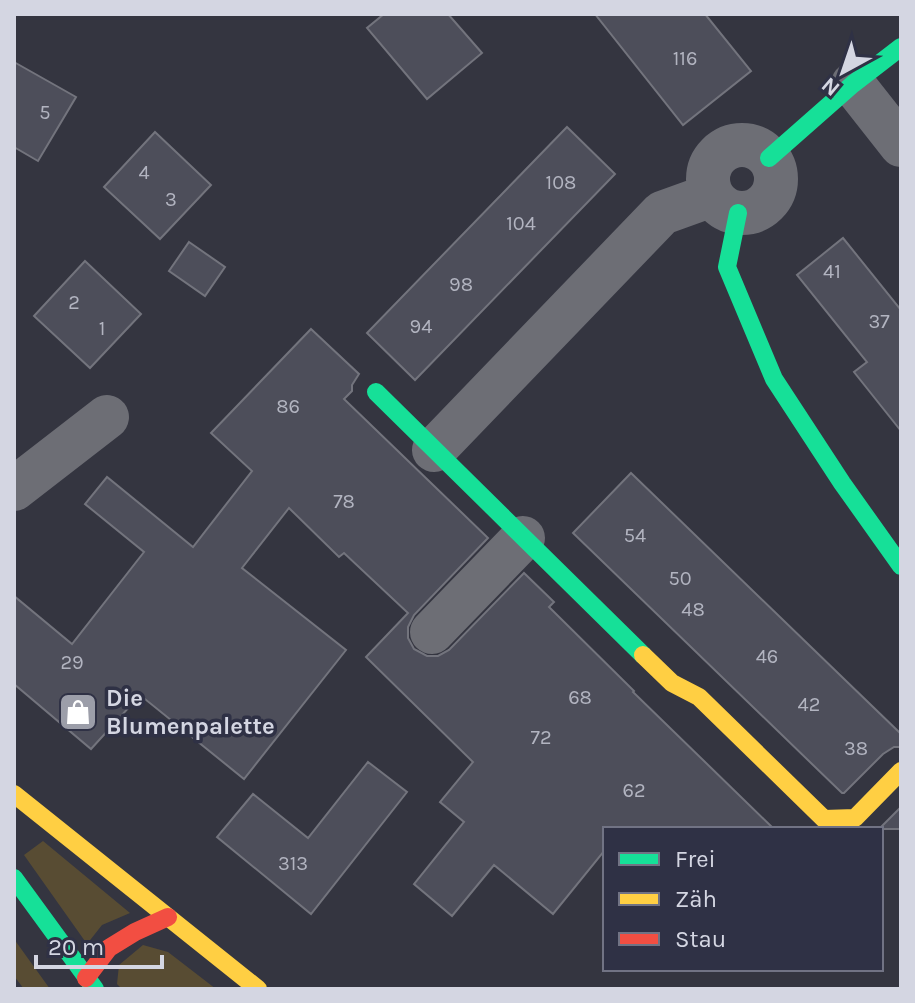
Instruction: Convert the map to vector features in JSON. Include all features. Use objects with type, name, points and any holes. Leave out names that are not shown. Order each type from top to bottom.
[{"type":"street","points":[[434,450],[662,213],[725,204],[757,209],[772,196],[776,186],[776,176],[769,158],[853,84],[901,47]]},
{"type":"street","points":[[853,84],[901,145]]},
{"type":"street","points":[[725,204],[727,267],[774,379],[901,566]]},
{"type":"street","points":[[376,392],[672,683],[699,697],[819,824],[855,818],[901,771]]},
{"type":"street","points":[[14,489],[107,417]]},
{"type":"street","points":[[432,632],[523,538]]},
{"type":"street","points":[[14,794],[258,989]]},
{"type":"street","points":[[14,878],[90,984],[109,948],[168,917]]},
{"type":"shaded area","points":[[43,841],[130,913],[102,925],[87,944],[24,855]]},
{"type":"shaded area","points":[[14,939],[50,989],[24,989],[14,976]]},
{"type":"shaded area","points":[[143,945],[168,952],[216,989],[122,989],[117,984],[119,965]]},
{"type":"building","points":[[384,14],[448,14],[482,53],[427,99],[367,28]]},
{"type":"building","points":[[595,14],[705,14],[751,71],[683,125]]},
{"type":"building","points":[[14,62],[76,97],[38,161],[14,147]]},
{"type":"building","points":[[567,127],[615,174],[415,380],[367,333]]},
{"type":"building","points":[[155,132],[211,185],[160,239],[104,187]]},
{"type":"building","points":[[843,238],[901,310],[901,431],[854,372],[867,362],[797,275]]},
{"type":"building","points":[[189,242],[225,267],[205,296],[169,271]]},
{"type":"building","points":[[85,261],[141,314],[90,368],[34,316]]},
{"type":"building","points":[[311,329],[359,374],[352,391],[344,399],[488,538],[414,615],[408,627],[408,638],[414,649],[427,656],[438,656],[449,650],[524,573],[554,602],[549,607],[772,827],[603,827],[603,852],[553,914],[494,865],[452,916],[414,884],[464,822],[440,802],[473,762],[366,657],[408,613],[344,553],[339,557],[289,508],[242,568],[346,650],[244,779],[140,695],[91,749],[14,684],[14,596],[72,644],[144,552],[85,504],[107,477],[193,547],[252,471],[211,433]]},
{"type":"building","points":[[631,473],[901,734],[901,747],[894,747],[883,754],[842,793],[573,533]]},
{"type":"building","points":[[368,762],[407,792],[311,914],[217,837],[253,794],[308,838]]},
{"type":"building","points":[[901,807],[901,829],[881,827]]},
{"type":"traffic: fast","points":[[769,158],[853,84],[901,47]]},
{"type":"traffic: fast","points":[[738,213],[727,267],[774,379],[901,566]]},
{"type":"traffic: fast","points":[[376,392],[643,655]]},
{"type":"traffic: fast","points":[[14,878],[95,989]]},
{"type":"traffic: slow","points":[[643,655],[672,683],[699,697],[824,819],[855,818],[901,771]]},
{"type":"traffic: slow","points":[[14,794],[258,989]]},
{"type":"traffic: jam","points":[[86,978],[109,948],[168,917]]},
{"type":"place","name":"Die Blumenpalette","points":[[78,712]]}]
